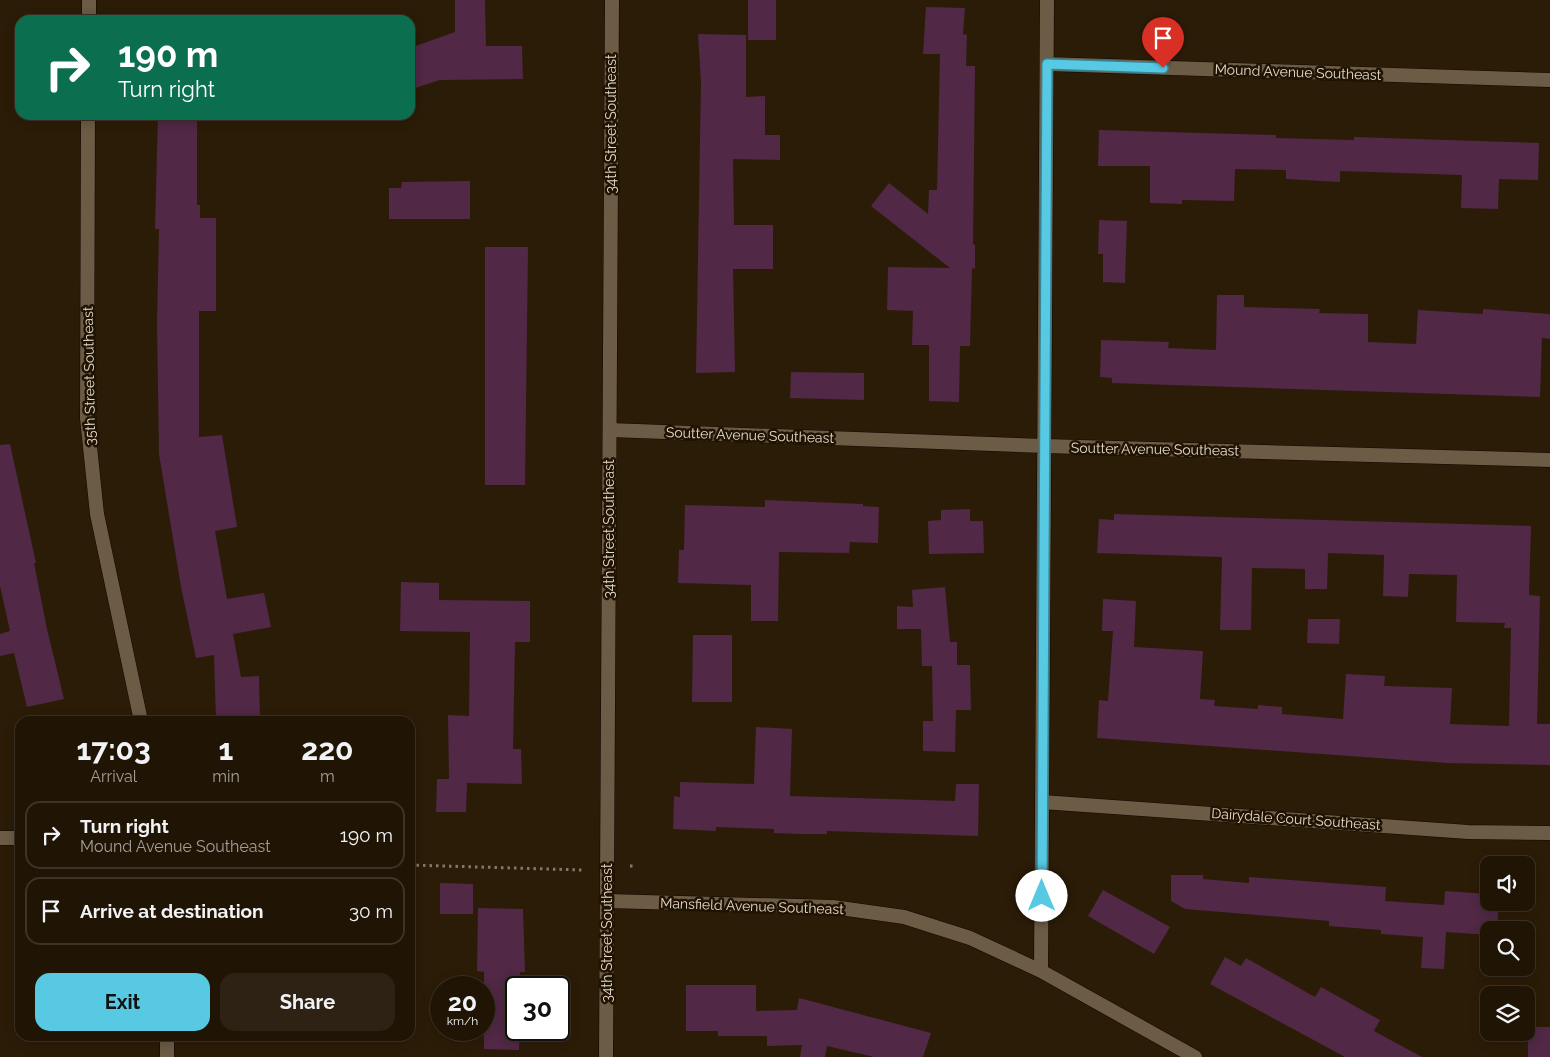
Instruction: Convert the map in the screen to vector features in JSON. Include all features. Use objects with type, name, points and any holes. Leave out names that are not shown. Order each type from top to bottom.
[{"type":"street","points":[[89,0],[89,15]]},
{"type":"street","name":"34th Street Southeast","points":[[606,1057],[612,0]]},
{"type":"street","points":[[1041,971],[1047,0]]},
{"type":"street","name":"Mound Avenue Southeast","points":[[1047,64],[1550,80]]},
{"type":"street","name":"35th Street Southeast","points":[[88,120],[87,418],[97,514],[140,716]]},
{"type":"street","name":"Soutter Avenue Southeast","points":[[610,430],[1044,446],[1550,460]]},
{"type":"street","name":"Dairydale Court Southeast","points":[[1042,802],[1468,832],[1550,833]]},
{"type":"street","points":[[0,838],[15,838]]},
{"type":"street","name":"Mansfield Avenue Southeast","points":[[607,901],[833,907],[904,916],[970,938],[1041,971],[1195,1057]]},
{"type":"street","points":[[167,1041],[167,1057]]},
{"type":"path","points":[[415,865],[582,870]]},
{"type":"path","points":[[630,866],[635,866]]},
{"type":"building","points":[[455,0],[485,0],[486,46],[522,46],[523,79],[440,80],[415,88],[415,46],[455,32]]},
{"type":"building","points":[[748,0],[776,0],[776,40],[748,40]]},
{"type":"building","points":[[926,7],[965,8],[963,34],[967,35],[966,66],[975,66],[973,244],[975,245],[975,269],[972,268],[970,346],[960,346],[959,402],[929,401],[929,345],[912,345],[913,311],[887,310],[888,267],[950,268],[871,206],[889,183],[928,214],[929,190],[937,190],[940,54],[923,54]]},
{"type":"building","points":[[698,34],[746,35],[746,97],[765,96],[765,135],[780,135],[780,160],[733,159],[734,225],[773,225],[773,269],[733,269],[735,372],[696,373],[701,82]]},
{"type":"building","points":[[158,120],[197,120],[197,205],[200,205],[200,218],[216,218],[216,311],[199,311],[199,437],[222,435],[237,527],[215,531],[227,599],[264,593],[271,627],[233,634],[241,677],[259,676],[260,716],[216,716],[214,655],[196,658],[181,587],[159,454],[157,324],[159,229],[155,229]]},
{"type":"building","points":[[1099,130],[1276,135],[1276,138],[1354,140],[1354,137],[1539,143],[1538,180],[1499,179],[1498,209],[1461,208],[1462,175],[1340,171],[1340,182],[1286,179],[1286,170],[1235,169],[1234,201],[1182,200],[1182,204],[1150,203],[1150,166],[1098,166]]},
{"type":"building","points":[[470,181],[470,219],[389,219],[389,188],[401,188],[402,182]]},
{"type":"building","points":[[1099,220],[1127,221],[1125,283],[1103,282],[1103,254],[1098,254]]},
{"type":"building","points":[[485,247],[528,247],[525,485],[485,485]]},
{"type":"building","points":[[1217,295],[1244,295],[1244,307],[1320,309],[1319,313],[1368,314],[1368,342],[1416,344],[1418,310],[1483,314],[1483,309],[1550,314],[1550,339],[1542,338],[1540,397],[1112,383],[1112,378],[1100,377],[1101,340],[1169,342],[1168,348],[1216,350]]},
{"type":"building","points":[[791,372],[864,373],[864,400],[790,398]]},
{"type":"building","points":[[10,444],[36,563],[34,563],[47,629],[64,699],[27,707],[14,653],[0,656],[0,634],[10,631],[0,586],[0,445]]},
{"type":"building","points":[[765,500],[863,504],[863,506],[879,507],[878,543],[850,542],[849,553],[779,552],[778,621],[751,621],[751,585],[678,583],[679,550],[684,550],[685,505],[765,507]]},
{"type":"building","points":[[970,509],[970,521],[983,521],[984,553],[929,554],[928,521],[941,520],[941,510]]},
{"type":"building","points":[[1114,514],[1531,526],[1529,595],[1540,596],[1537,724],[1550,724],[1550,765],[1447,763],[1097,738],[1099,700],[1108,701],[1113,631],[1102,631],[1103,599],[1136,601],[1134,647],[1203,651],[1200,699],[1215,700],[1214,706],[1258,709],[1258,705],[1282,707],[1282,714],[1343,719],[1346,674],[1385,676],[1384,686],[1452,688],[1450,724],[1509,726],[1511,628],[1504,628],[1505,623],[1456,622],[1457,575],[1409,574],[1408,597],[1383,596],[1384,555],[1328,553],[1327,589],[1305,589],[1305,569],[1252,568],[1251,630],[1220,630],[1222,557],[1097,553],[1099,519],[1114,520]]},
{"type":"building","points":[[401,582],[439,583],[439,600],[530,601],[530,642],[515,642],[513,749],[521,749],[522,784],[467,783],[466,812],[436,812],[437,779],[449,779],[448,715],[469,716],[470,632],[400,631]]},
{"type":"building","points":[[945,587],[950,642],[957,642],[957,665],[970,665],[971,710],[956,710],[955,752],[923,751],[923,721],[933,721],[932,666],[922,666],[921,629],[897,629],[897,606],[913,607],[912,590]]},
{"type":"building","points":[[1308,619],[1340,619],[1339,644],[1307,643]]},
{"type":"building","points":[[693,635],[732,635],[732,702],[692,702]]},
{"type":"building","points":[[756,727],[792,729],[790,796],[955,801],[956,784],[979,784],[978,836],[827,831],[827,834],[801,834],[774,833],[774,829],[716,827],[716,831],[673,829],[674,796],[680,797],[680,782],[754,784]]},
{"type":"building","points":[[1171,875],[1203,875],[1203,879],[1249,883],[1249,877],[1386,887],[1385,901],[1444,905],[1445,891],[1480,893],[1480,911],[1498,911],[1498,921],[1480,921],[1480,934],[1446,932],[1444,969],[1421,968],[1423,937],[1381,934],[1381,930],[1329,926],[1329,921],[1185,909],[1171,901]]},
{"type":"building","points":[[440,883],[473,884],[473,914],[440,914]]},
{"type":"building","points":[[1103,890],[1170,927],[1154,954],[1088,916]]},
{"type":"building","points":[[478,908],[523,909],[525,972],[520,972],[520,976],[505,976],[505,1041],[519,1041],[519,1050],[484,1049],[484,1041],[495,1041],[495,976],[484,976],[484,972],[477,971]]},
{"type":"building","points":[[1225,957],[1241,966],[1246,958],[1315,997],[1321,987],[1380,1020],[1374,1031],[1422,1057],[1345,1057],[1210,984]]},
{"type":"building","points":[[686,985],[756,985],[756,1011],[797,1010],[799,998],[931,1033],[923,1057],[874,1057],[827,1046],[825,1057],[800,1057],[802,1045],[767,1046],[767,1036],[718,1036],[718,1031],[686,1031]]},
{"type":"building","points":[[1535,1027],[1550,1027],[1550,1057],[1528,1057],[1528,1041],[1535,1041]]},
{"type":"route","points":[[1042,896],[1047,64],[1163,68]]}]
